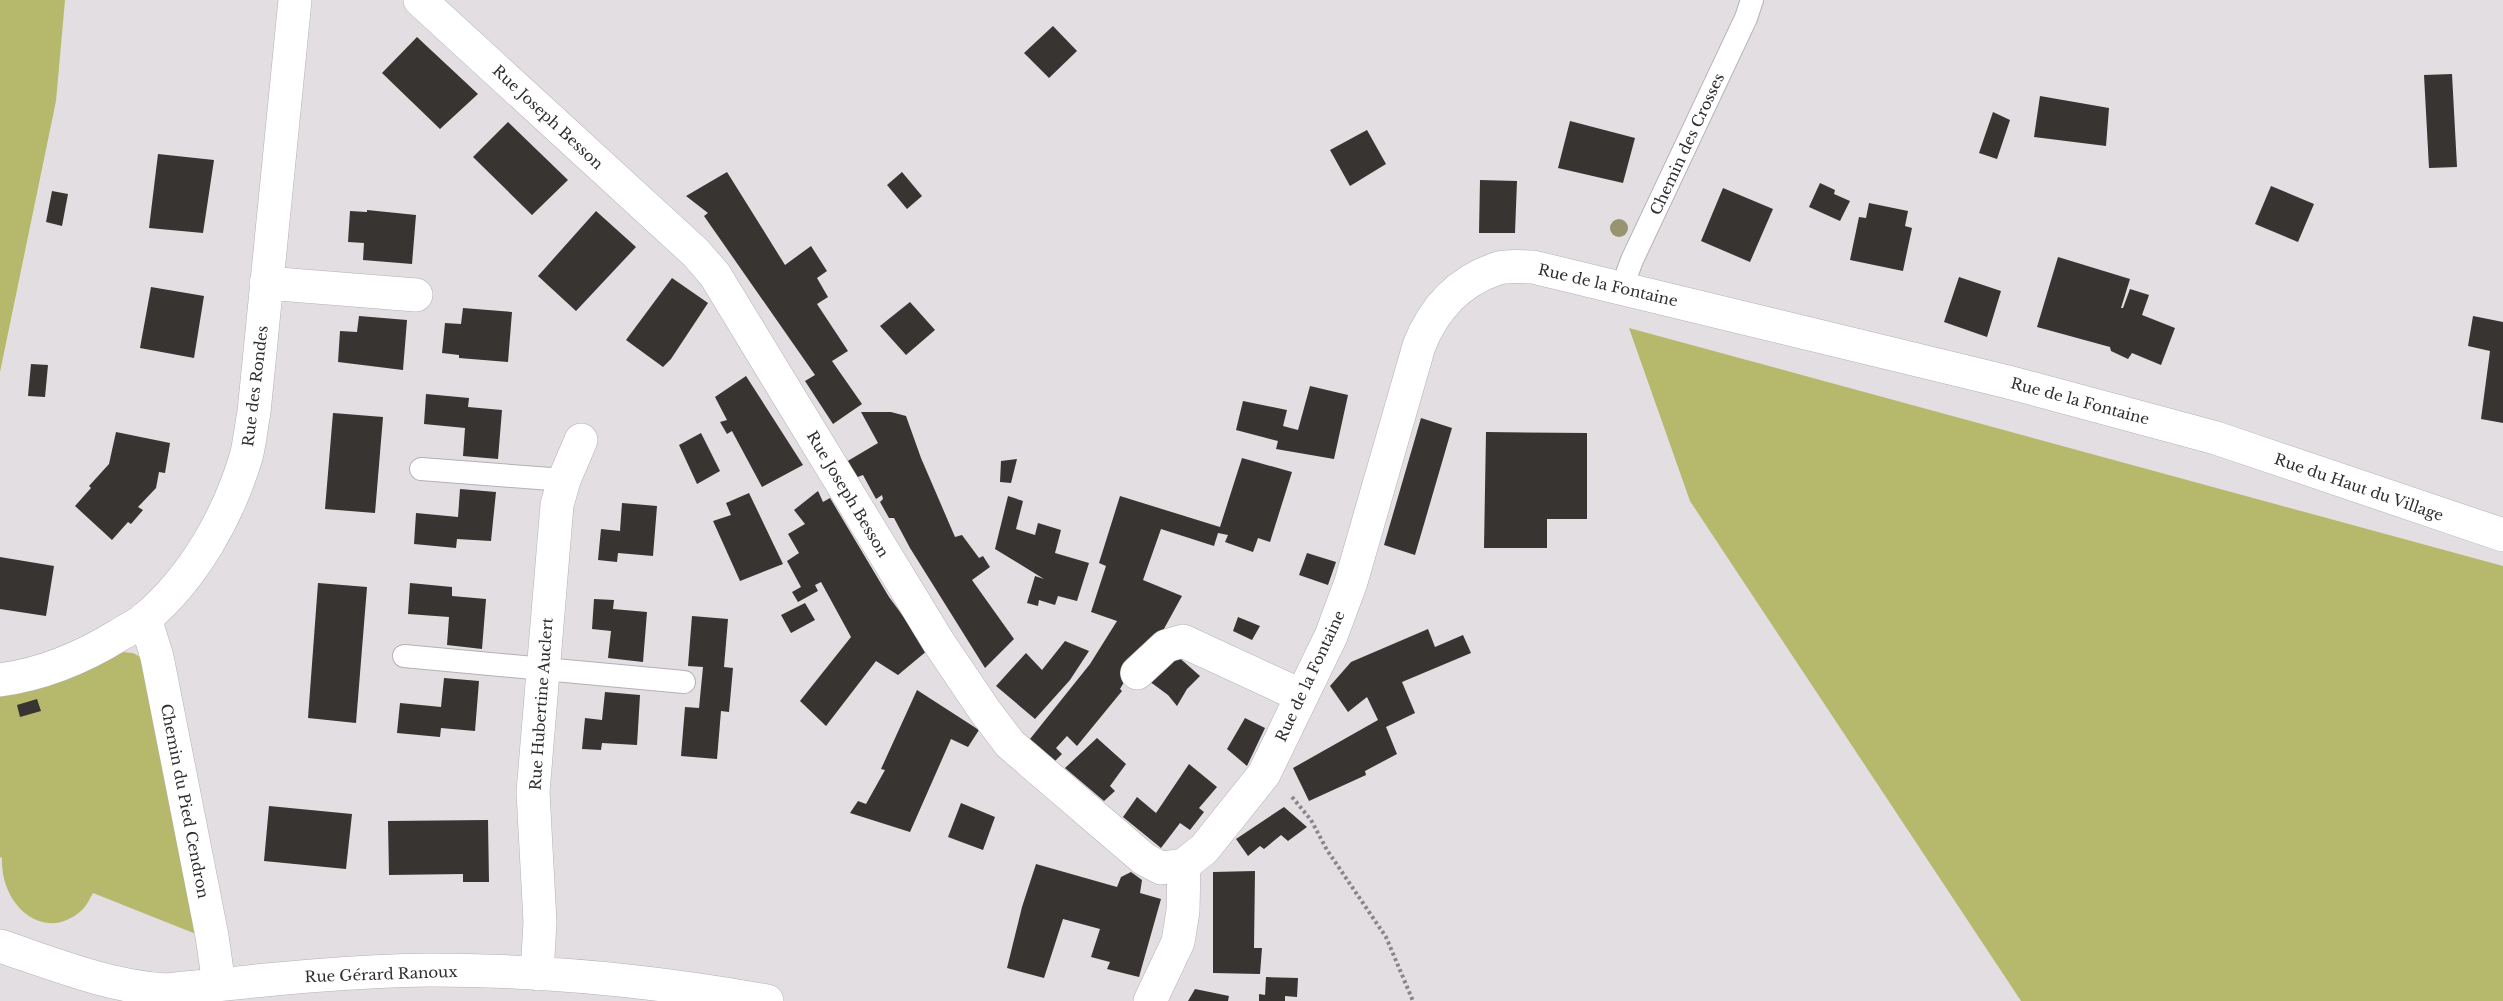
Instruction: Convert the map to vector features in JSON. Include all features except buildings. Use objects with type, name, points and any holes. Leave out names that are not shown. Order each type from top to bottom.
[{"type":"street","name":"Rue des Rondes","points":[[0,680],[52,669],[96,649],[145,618],[206,548],[230,503],[246,455],[254,412],[295,0]]},
{"type":"street","name":"Rue Joseph Besson","points":[[420,0],[696,253],[715,275],[939,643],[1010,744],[1144,859],[1161,868],[1184,866]]},
{"type":"street","name":"Rue de la Fontaine","points":[[1184,866],[1204,849],[1264,774],[1331,636],[1351,582],[1427,325],[1443,302],[1468,282],[1497,268],[1533,267],[1622,287],[2008,382],[2216,438]]},
{"type":"street","points":[[266,284],[416,296]]},
{"type":"street","name":"Rue du Haut du Village","points":[[2216,438],[2503,535]]},
{"type":"street","name":"Rue Hubertine Auclert","points":[[537,974],[540,922],[533,792],[542,668],[557,506],[564,480],[581,440]]},
{"type":"street","name":"Chemin du Pied Cendron","points":[[145,618],[157,657],[212,936],[203,991]]},
{"type":"street","points":[[1137,673],[1166,646],[1183,641],[1302,696]]},
{"type":"street","points":[[1150,1001],[1178,942],[1183,911],[1184,866]]},
{"type":"street","name":"Rue Gérard Ranoux","points":[[0,946],[112,982],[148,989],[203,991],[365,972],[431,970],[604,977],[713,991],[767,1001]]},
{"type":"lane","name":"Chemin des Crosses","points":[[1622,287],[1632,260],[1746,18],[1752,0]]},
{"type":"lane","points":[[421,469],[564,480]]},
{"type":"lane","points":[[404,656],[684,682]]},
{"type":"path","points":[[1264,774],[1292,798],[1311,820],[1327,850],[1386,937],[1413,1001]]},
{"type":"green space","points":[[0,0],[65,0],[56,101],[0,372]]},
{"type":"green space","points":[[1629,328],[2503,566],[2503,1001],[2021,1001],[1690,501]]},
{"type":"green space","points":[[122,652],[133,653],[144,659],[196,934],[93,893],[83,909],[69,919],[54,923],[41,922],[28,915],[17,905],[3,876],[2,858],[0,857],[0,693]]}]
